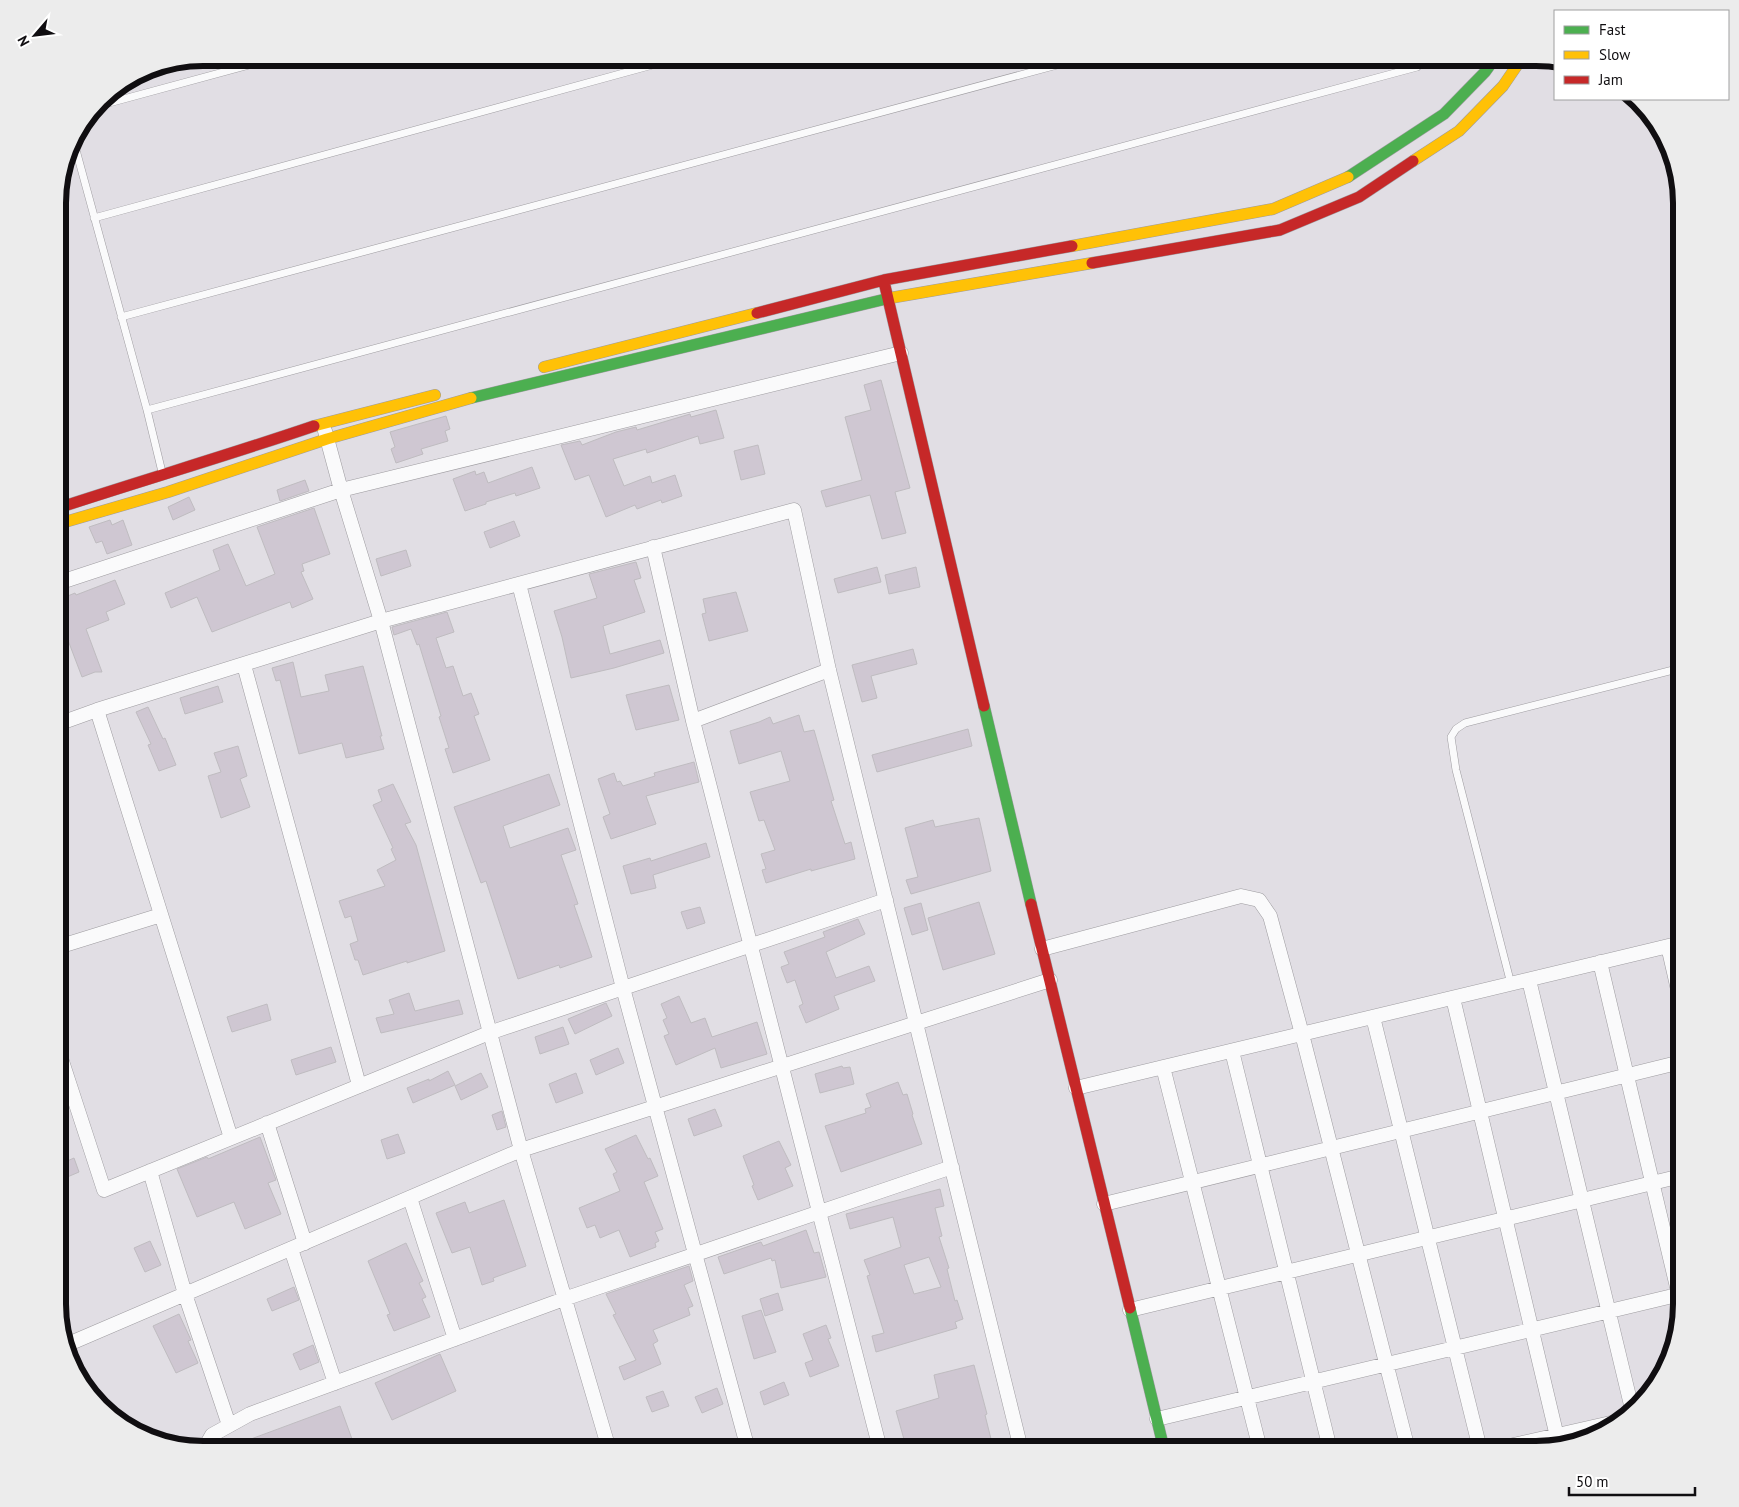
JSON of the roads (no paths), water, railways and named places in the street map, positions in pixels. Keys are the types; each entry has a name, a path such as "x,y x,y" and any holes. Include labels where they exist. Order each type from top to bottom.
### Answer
{"street":[{"path":"530,370 884,280 1273,209 1348,177 1444,114 1489,66"},
{"path":"67,521 168,492 327,439 514,387 888,298 1280,230 1359,197 1459,131 1503,86 1517,66"},
{"path":"884,280 1042,949 1162,1441"},
{"path":"67,580 341,490 901,353"},
{"path":"67,505 322,424 445,392"},
{"path":"322,424 381,621 521,1150 606,1441"},
{"path":"67,721 381,621 794,510 829,670 1019,1441"},
{"path":"653,547 693,721 878,1441"},
{"path":"519,584 623,988 746,1441"},
{"path":"244,665 359,1085"},
{"path":"693,721 829,670"},
{"path":"97,710 231,1138"},
{"path":"1042,949 1241,896 1259,900 1270,916 1302,1034 1406,1441"},
{"path":"67,1077 104,1190 489,1033 886,900"},
{"path":"67,944 161,915"},
{"path":"1076,1088 1673,945"},
{"path":"1600,962 1673,1264"},
{"path":"72,1342 521,1150 1050,980"},
{"path":"1528,980 1630,1402"},
{"path":"1452,998 1558,1439"},
{"path":"1373,1017 1478,1441"},
{"path":"1232,1051 1328,1441"},
{"path":"1104,1204 1673,1064"},
{"path":"1163,1067 1258,1441"},
{"path":"267,1123 305,1243"},
{"path":"209,1441 212,1435 250,1414 564,1299 952,1167"},
{"path":"150,1171 185,1294 229,1425"},
{"path":"1130,1310 1673,1178"},
{"path":"410,1198 455,1339"},
{"path":"291,1249 335,1383"},
{"path":"1157,1420 1609,1311 1673,1299"}],"lane":[{"path":"121,317 1052,66"},
{"path":"146,410 1417,66"},
{"path":"111,103 242,67"},
{"path":"94,218 646,67"},
{"path":"77,152 168,492"},
{"path":"1511,984 1456,770 1451,736 1456,729 1465,723 1673,670"}]}
